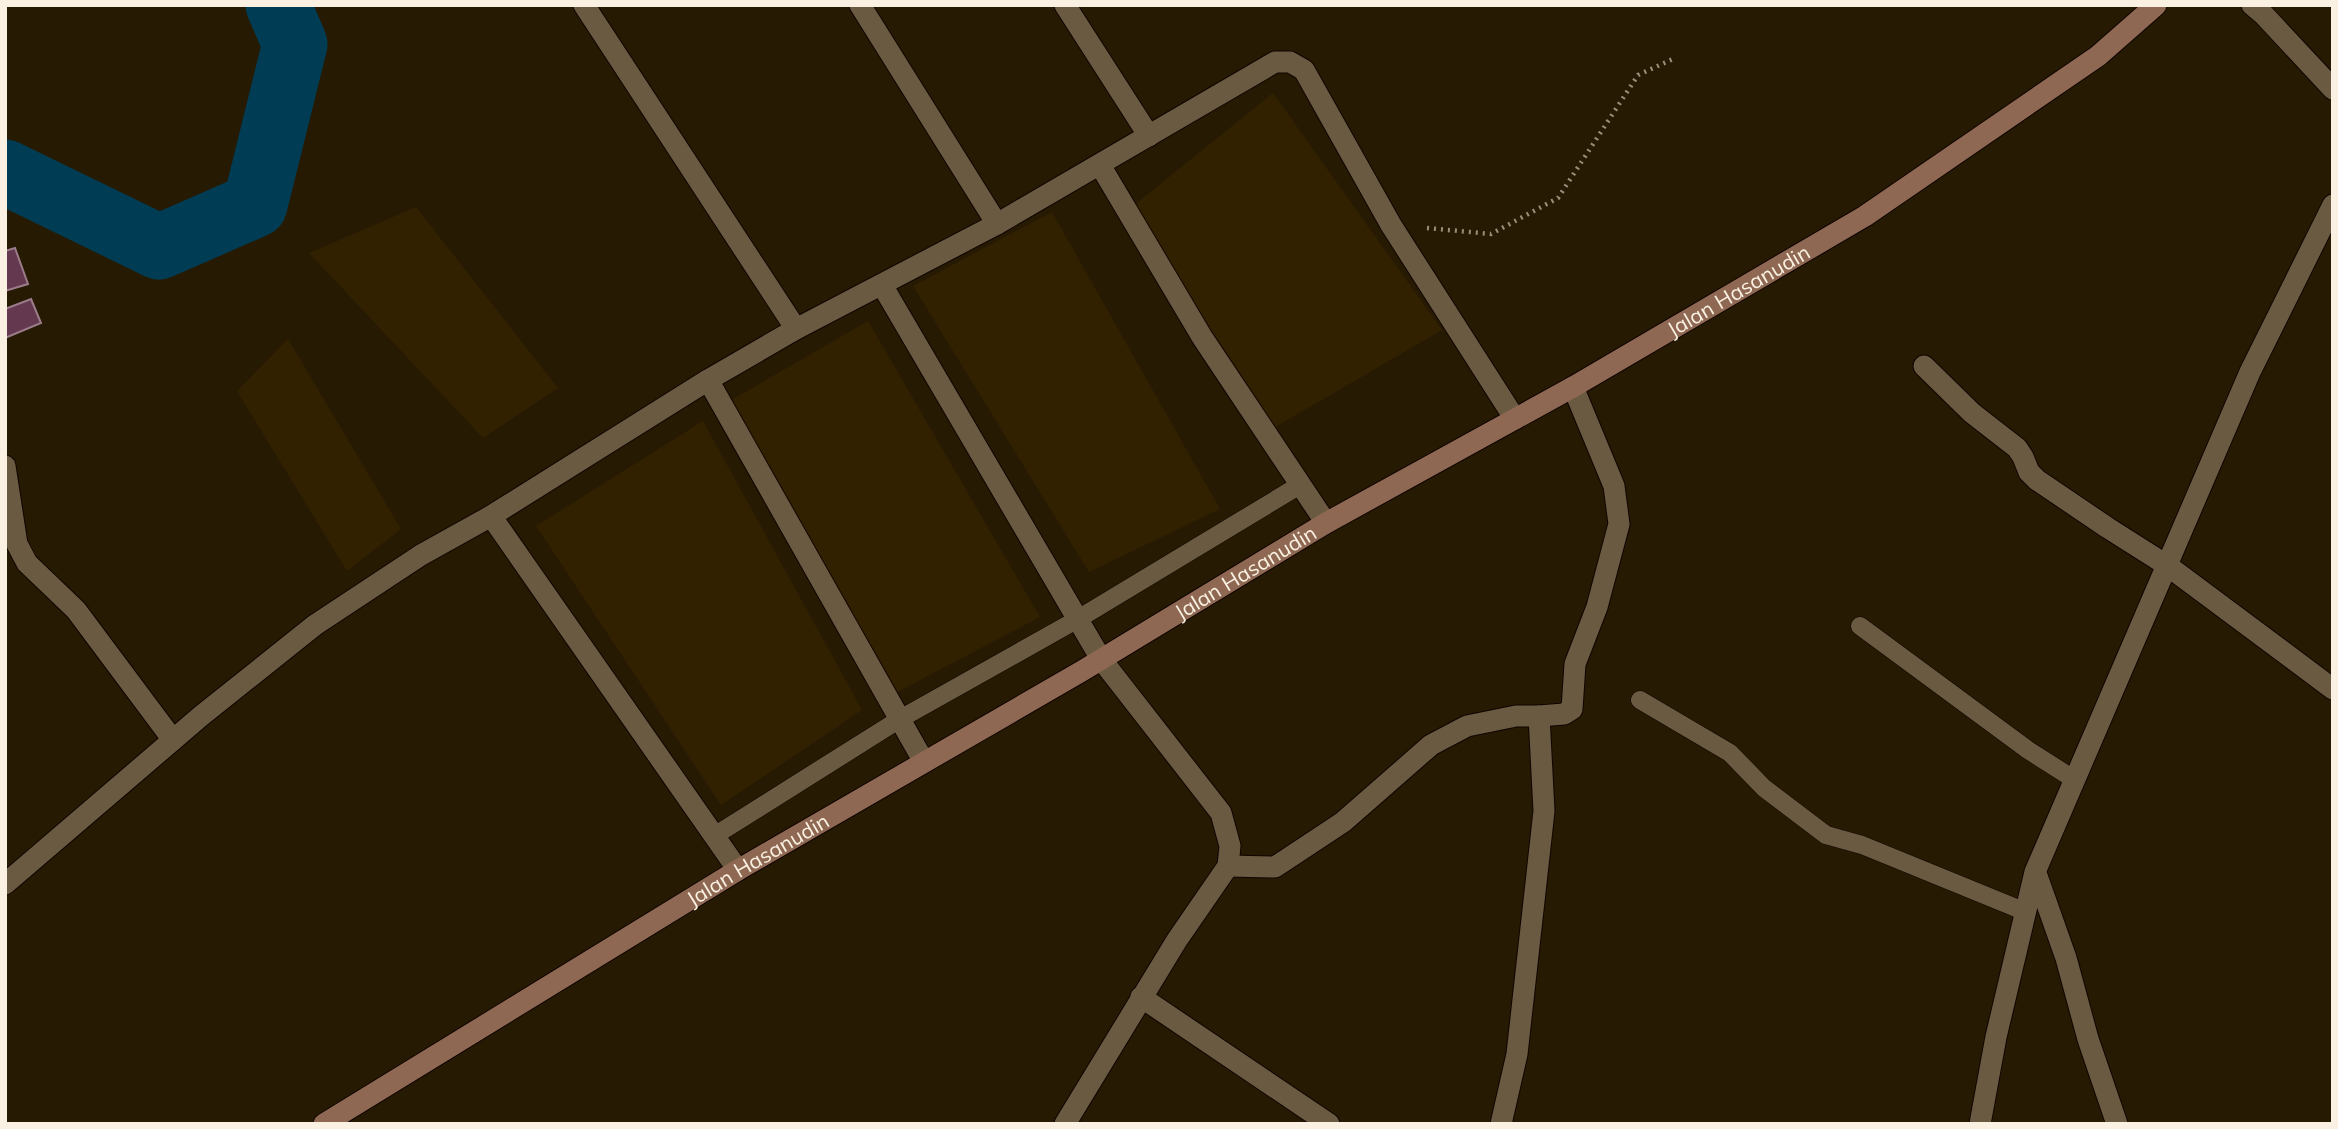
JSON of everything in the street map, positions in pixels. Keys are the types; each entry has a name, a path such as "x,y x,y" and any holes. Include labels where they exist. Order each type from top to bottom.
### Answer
{"main road":[{"name":"Jalan Hasanudin","path":"324,1124 738,870 1101,659 1326,523 1573,387 1865,216 2098,56 2156,5"}],"street":[{"path":"584,5 796,329"},
{"path":"860,5 997,224"},
{"path":"1065,5 1149,136"},
{"path":"2252,5 2333,89"},
{"path":"5,884 173,740 315,625 421,555 491,516 708,380 796,329 997,224 1275,62 1290,62 1304,70 1391,225 1515,419"},
{"path":"1100,165 1202,337 1326,523"},
{"path":"1980,1124 1996,1037 2035,872 2250,372 2333,205"},
{"path":"882,285 1101,659 1222,813 1230,846 1228,866 1177,940 1065,1124"},
{"path":"1924,366 1972,413 2017,449 2029,472 2037,480 2168,566 2333,689"},
{"path":"708,380 924,762"},
{"path":"1228,866 1275,867 1343,822 1431,745 1467,726 1516,716 1564,714 1572,709 1575,664 1597,607 1619,524 1614,486 1573,387"},
{"path":"5,466 17,544 27,563 76,610 173,740"},
{"path":"491,516 738,870"},
{"path":"1501,1124 1517,1054 1544,811 1538,716"},
{"path":"2035,872 2066,958 2088,1039 2117,1124"},
{"path":"1142,998 1329,1124"}],"lane":[{"path":"714,836 900,719 1078,619 1300,485"},
{"path":"1860,626 2028,750 2075,780"},
{"path":"1640,700 1730,753 1764,788 1826,835 1862,845 2026,912"}],"path":[{"path":"1391,225 1492,234 1558,198 1638,75 1673,59"}],"shaded area":[{"path":"1273,93 1442,330 1272,429 1132,207"},
{"path":"416,207 558,388 483,438 309,253"},
{"path":"1052,212 1220,509 1089,572 913,286"},
{"path":"868,321 1040,617 890,696 721,406"},
{"path":"288,339 401,529 347,571 237,391"},
{"path":"703,421 862,710 721,805 536,526"}],"building":[{"path":"15,248 28,284 5,291 5,251"},
{"path":"31,299 41,323 5,338 5,309"}],"waterway":[{"path":"5,172 159,247 255,205 295,44 278,5"}]}
